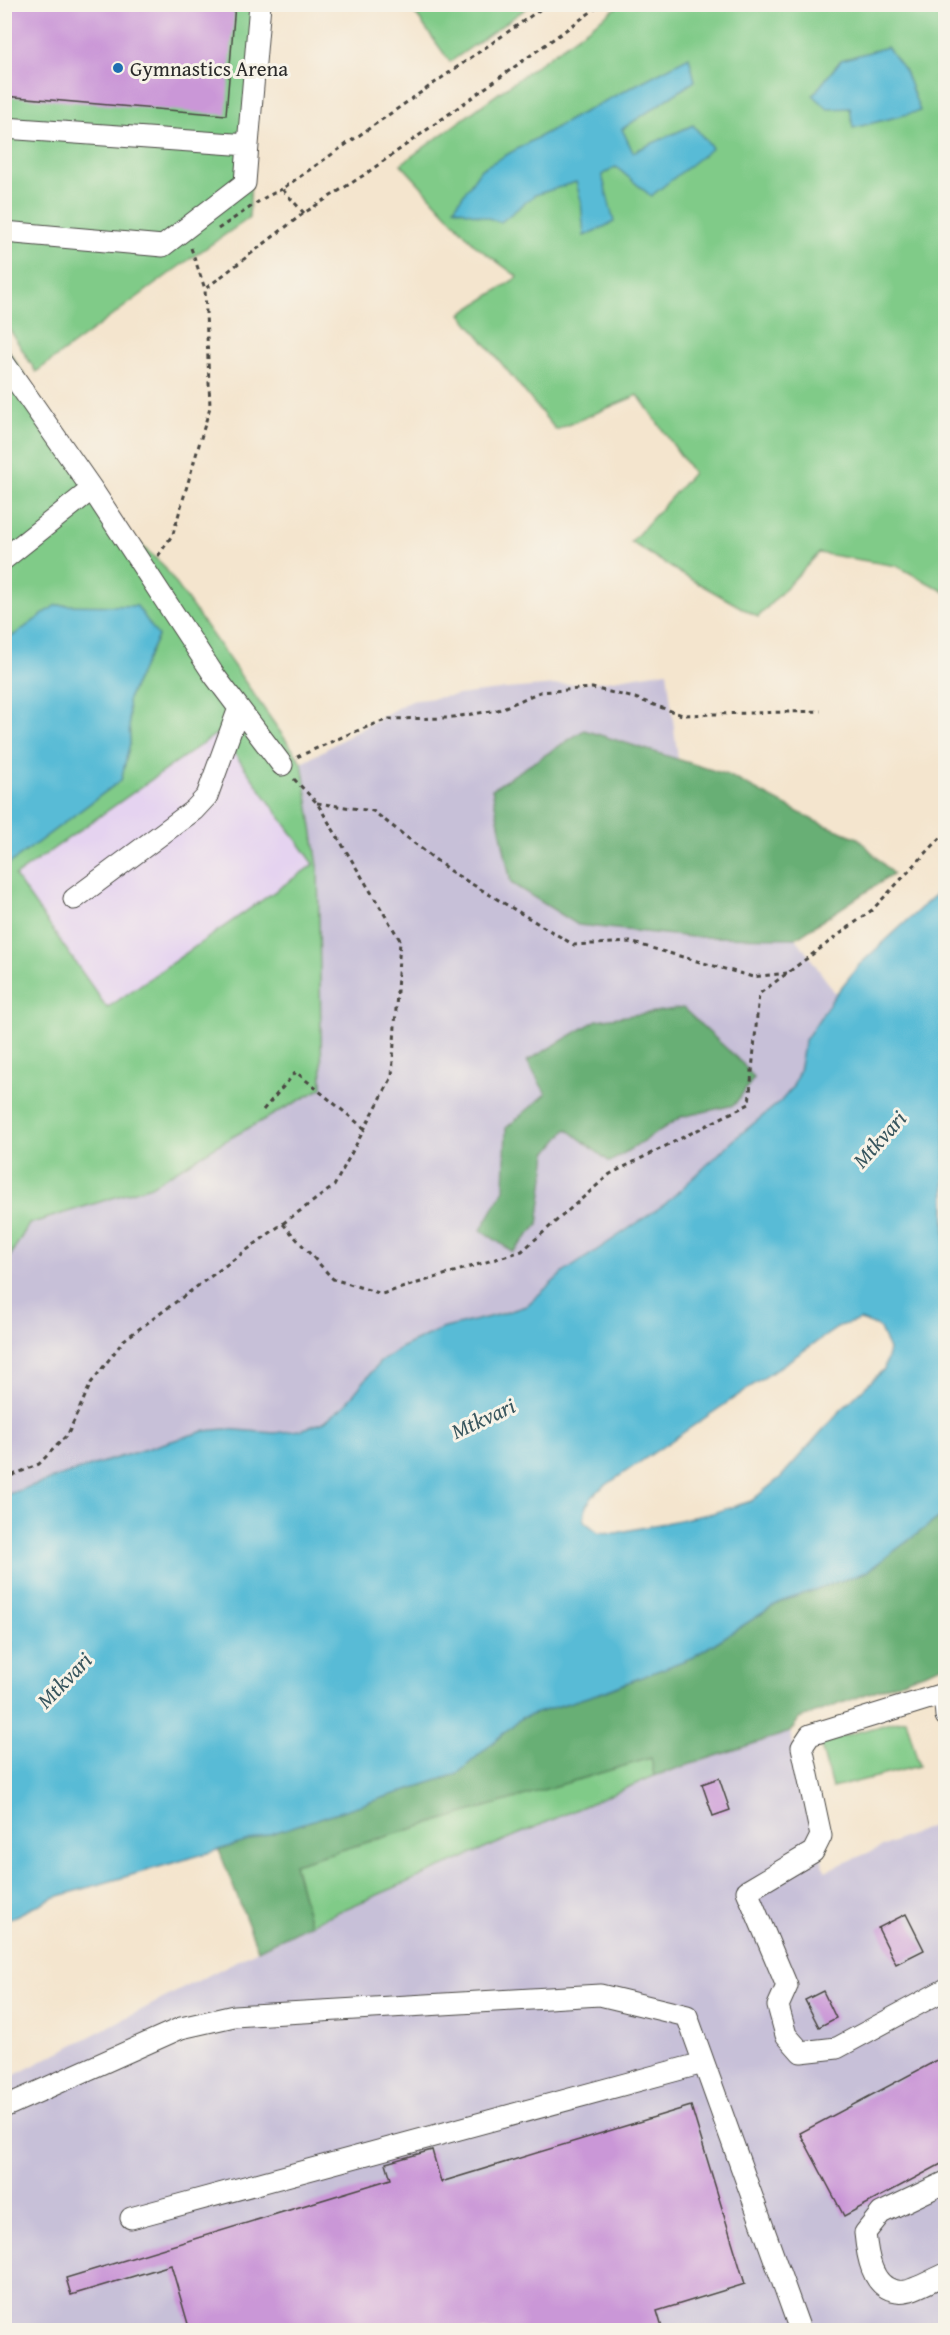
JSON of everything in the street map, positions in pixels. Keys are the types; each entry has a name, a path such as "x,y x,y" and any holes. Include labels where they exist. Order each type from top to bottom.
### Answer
{"street":[{"path":"4,232 163,246 245,183 260,4"},
{"path":"4,128 248,145"},
{"path":"4,363 14,393 92,489 238,708 282,765"},
{"path":"4,560 92,489"},
{"path":"74,899 194,810 207,796 238,708"},
{"path":"945,1716 945,1693 810,1735 802,1746 821,1836 813,1852 747,1892 787,1986 778,2006 786,2036 801,2052 837,2048 945,1989"},
{"path":"4,2107 181,2028 234,2016 600,1995 687,2016 800,2331"},
{"path":"130,2218 703,2062"},
{"path":"945,2182 881,2213 866,2234 867,2259 883,2286 898,2292 945,2274"}],"path":[{"path":"209,236 264,198 282,189 548,4"},
{"path":"205,289 304,213 364,176 602,4"},
{"path":"282,189 304,213"},
{"path":"146,573 173,534 210,407 205,289 190,249 200,242"},
{"path":"4,1479 39,1464 68,1434 91,1383 124,1340 334,1186 392,1077 400,940 317,803 282,765 309,751 388,720 447,718 498,710 540,692 592,688 635,698 682,715 821,711"},
{"path":"317,803 373,810 450,871 574,945 630,942 753,977 788,972"},
{"path":"283,1224 333,1279 382,1294 522,1251 610,1174 749,1104 759,994 872,910 945,832"},
{"path":"263,1110 296,1072 365,1129"}],"shaded area":[{"path":"667,671 678,760 584,730 578,925 692,937 796,938 836,994 805,1040 799,1071 792,1088 781,1101 737,1137 665,1204 563,1273 526,1306 441,1329 379,1363 344,1406 322,1423 300,1430 274,1433 225,1429 137,1451 5,1495 4,1336 12,1328 5,1316 4,1265 29,1224 151,1186 223,1142 318,866 302,763 409,701 507,689 607,681"},
{"path":"219,731 314,864 107,1008 15,876"},
{"path":"790,1732 825,1871 934,1825 946,1849 945,2330 5,2330 5,2080 326,1915 654,1776"}],"green space":[{"path":"4,5 260,5 249,218 36,372 5,322"},
{"path":"409,5 531,5 450,62"},
{"path":"620,5 945,5 945,592 897,566 819,553 758,617 680,573 631,542 693,473 638,395 556,430 461,314 518,277 476,246 401,164"},
{"path":"4,343 46,410 94,502 163,565 302,763 318,866 322,1088 223,1142 151,1186 29,1224 5,1265 5,867 121,780 130,743 128,699 158,636 14,635 5,638","holes":["219,732 314,864 107,1008 15,876"]},
{"path":"584,730 728,775 815,821 858,838 893,874 796,938 692,937 578,925 511,883 492,789"},
{"path":"683,1008 742,1063 754,1078 734,1105 681,1117 610,1162 567,1129 547,1153 538,1225 513,1252 481,1230 504,1190 506,1128 546,1094 527,1061 597,1020"},
{"path":"945,1513 945,1665 799,1719 790,1732 654,1776 651,1758 294,1864 310,1924 258,1950 219,1850 457,1774 521,1718 603,1692 693,1657 780,1602 866,1572"},
{"path":"906,1719 919,1766 832,1788 820,1742"},
{"path":"652,1757 654,1776 310,1924 294,1864"}],"water":[{"path":"887,47 905,71 920,111 853,128 850,108 828,109 813,95 841,60"},
{"path":"689,57 695,81 622,129 633,152 693,125 712,148 651,196 616,167 602,175 614,222 584,236 581,201 576,182 535,195 501,222 454,208 481,169"},
{"path":"56,605 137,606 158,636 128,699 130,743 121,780 5,867 5,638 14,635"},
{"name":"Mtkvari","path":"945,886 945,1513 866,1572 780,1602 693,1657 603,1692 521,1718 457,1774 242,1843 52,1898 5,1921 4,1660 11,1645 8,1636 4,1634 5,1495 204,1431 225,1429 274,1433 300,1430 322,1423 344,1406 379,1363 400,1348 441,1329 526,1306 563,1273 665,1204 737,1137 781,1101 792,1088 799,1071 805,1040 859,965","holes":["860,1320 879,1327 889,1350 884,1369 837,1414 781,1477 751,1501 713,1513 616,1533 598,1532 584,1521 586,1506 596,1492 840,1326"]}],"building":[{"name":"Gymnastics Arena","path":"4,4 235,4 226,115 4,96 8,44 4,44"},
{"path":"719,1778 730,1810 713,1816 702,1784"},
{"path":"906,1914 924,1950 896,1964 878,1928"},
{"path":"823,1991 836,2018 819,2027 805,2000"},
{"path":"945,2056 945,2162 844,2216 800,2133"},
{"path":"691,2106 745,2284 657,2311 663,2331 190,2331 171,2265 71,2295 66,2278 391,2179 386,2163 432,2150 441,2182"}],"place":[{"name":"Gymnastics Arena","path":"118,68"}]}
